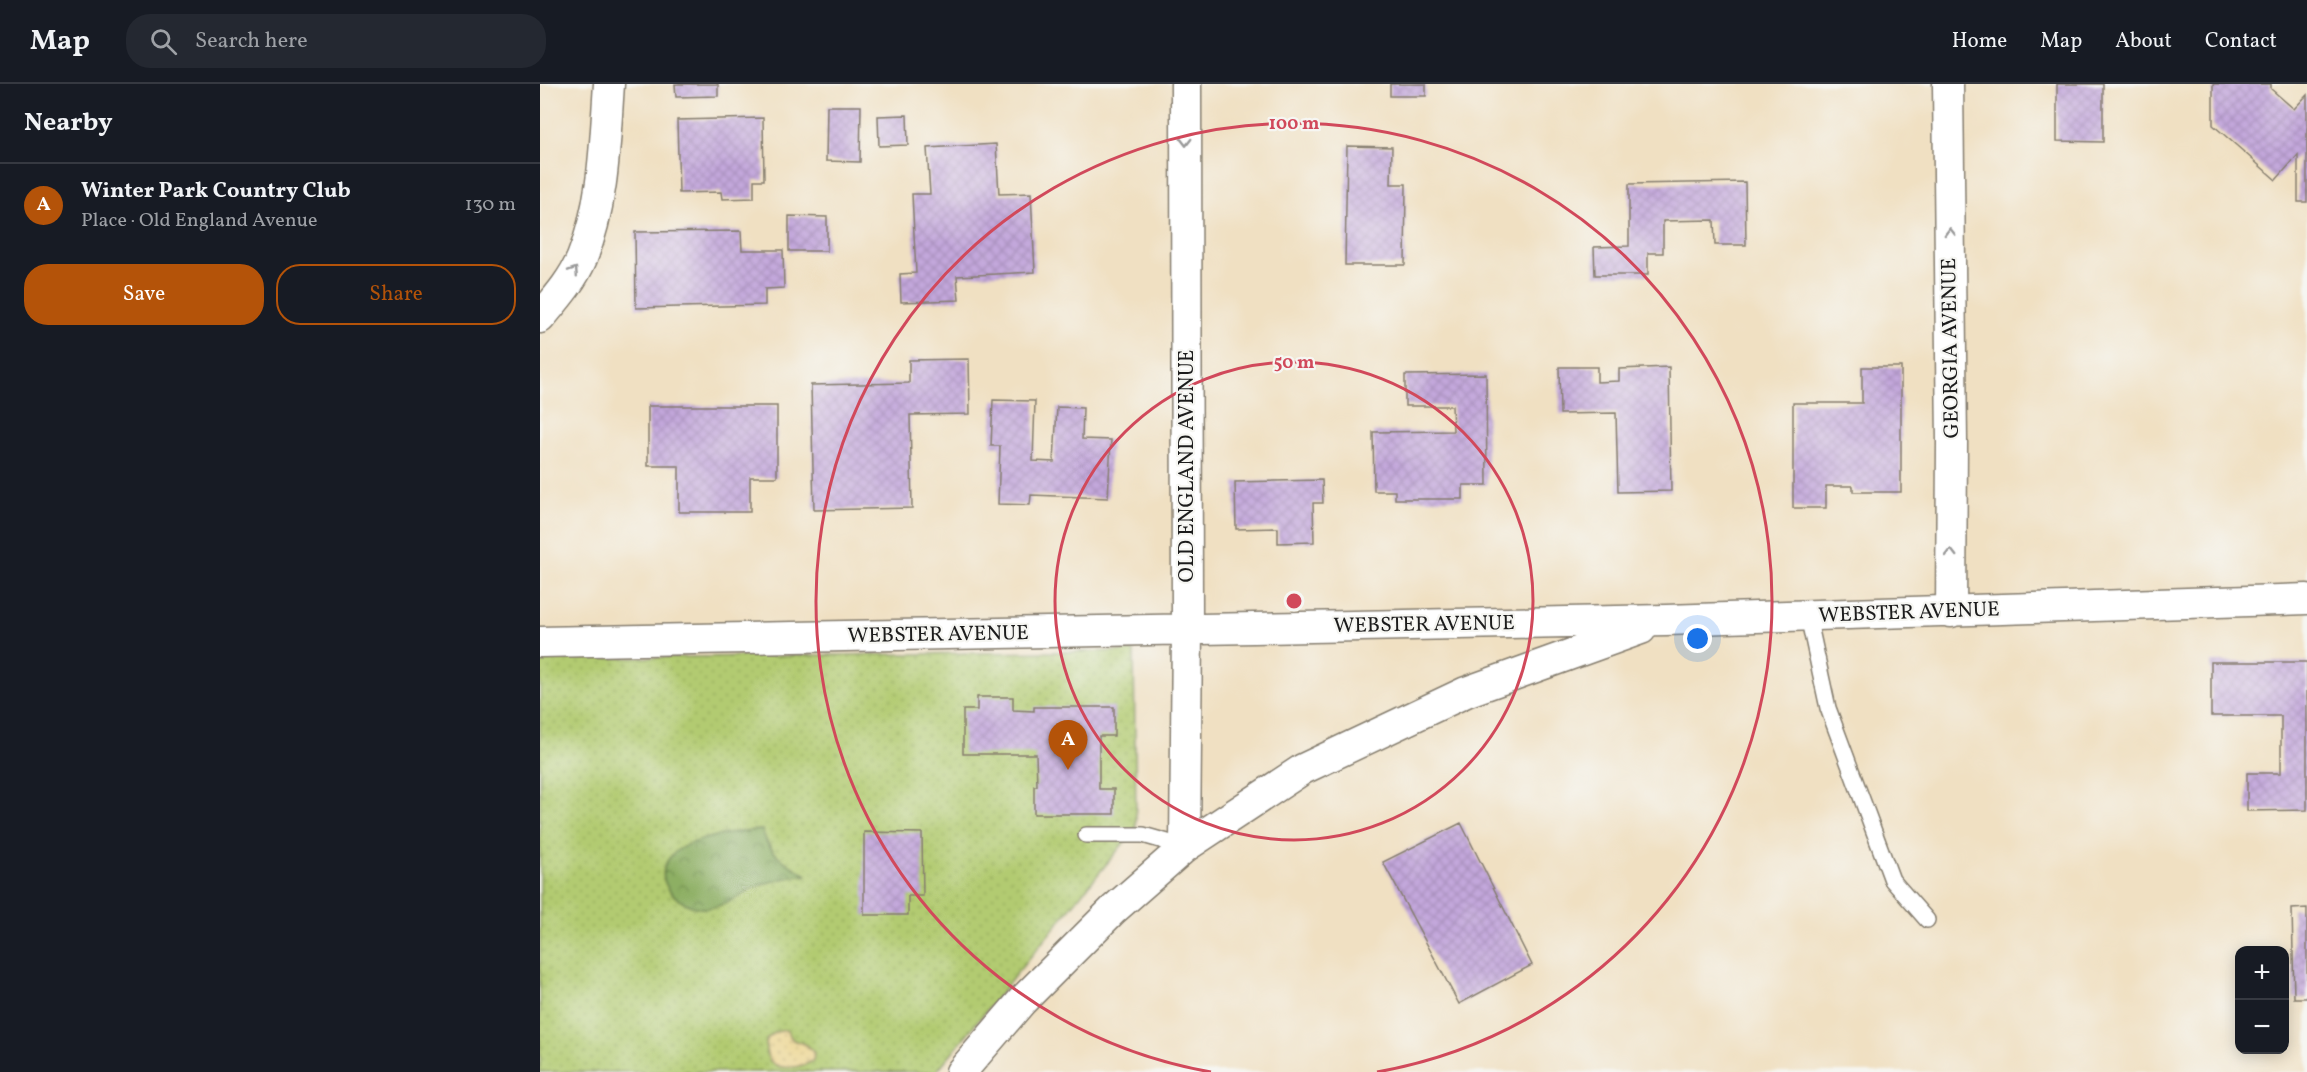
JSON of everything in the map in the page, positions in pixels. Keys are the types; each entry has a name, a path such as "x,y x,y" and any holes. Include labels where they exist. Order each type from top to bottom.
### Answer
{"street":[{"path":"540,318 582,259 594,219 601,178 609,84"},
{"name":"OLD ENGLAND AVENUE","path":"1185,847 1186,84"},
{"name":"GEORGIA AVENUE","path":"1948,84 1952,443 1951,612"},
{"name":"WEBSTER AVENUE","path":"540,642 1666,620 2307,599"},
{"path":"961,1072 1022,1001 1113,910 1185,847 1303,769 1466,692 1666,620"}],"lane":[{"path":"1808,616 1828,708 1892,880 1927,920"},
{"path":"1086,835 1143,835 1185,847"}],"green space":[{"path":"1134,651 1136,828 936,1072 540,1072 540,659"},
{"path":"762,830 773,851 807,875 767,883 724,904 704,908 695,907 677,898 665,883 663,874 665,865 671,856 688,844 740,832"}],"sand":[{"path":"786,1030 793,1040 807,1045 814,1053 813,1061 787,1068 780,1067 768,1058 767,1039 776,1032"}],"building":[{"path":"675,84 718,84 718,96 676,97"},
{"path":"1390,84 1426,84 1426,96 1390,96"},
{"path":"2057,84 2103,84 2103,142 2057,141"},
{"path":"2213,84 2271,84 2271,89 2294,109 2307,95 2307,202 2298,202 2298,155 2276,180 2213,125"},
{"path":"827,106 861,106 860,162 826,161"},
{"path":"907,115 908,145 879,146 878,116"},
{"path":"763,118 764,180 754,180 754,198 722,199 721,192 679,193 677,120"},
{"path":"996,144 999,194 1031,193 1035,272 957,276 959,300 901,302 900,274 916,273 912,194 930,194 927,148"},
{"path":"1347,146 1392,147 1391,184 1406,184 1405,265 1345,265"},
{"path":"1745,182 1746,245 1715,245 1714,220 1663,221 1663,253 1648,253 1648,275 1595,275 1594,247 1629,246 1629,184"},
{"path":"789,216 827,217 827,251 789,251"},
{"path":"741,231 742,250 783,250 784,288 765,289 765,305 636,308 635,232"},
{"path":"969,359 970,414 910,415 912,508 814,510 811,385 909,383 909,360"},
{"path":"1559,367 1597,367 1597,382 1619,381 1619,369 1669,367 1671,491 1618,492 1616,413 1560,414"},
{"path":"1862,367 1901,367 1901,492 1853,492 1853,486 1826,486 1826,508 1793,508 1793,403 1862,403"},
{"path":"1486,374 1487,485 1463,485 1463,499 1395,499 1395,491 1374,491 1373,432 1453,431 1452,406 1405,406 1405,375"},
{"path":"993,400 1035,401 1033,461 1054,462 1057,407 1083,408 1082,439 1111,440 1108,498 1031,495 1030,505 998,504 1000,446 991,446"},
{"path":"648,406 777,406 777,477 750,477 750,512 679,512 679,466 648,466"},
{"path":"1322,480 1323,503 1313,503 1314,542 1278,543 1278,528 1236,529 1235,482"},
{"path":"2211,662 2307,662 2307,810 2247,811 2247,773 2281,773 2281,716 2211,716"},
{"path":"977,697 1013,697 1013,710 1034,711 1034,707 1114,707 1114,736 1099,736 1099,789 1114,789 1114,814 1034,814 1034,786 1037,786 1036,754 963,754 963,710 977,710"},
{"path":"1461,823 1532,965 1459,1004 1383,862"},
{"path":"864,832 922,833 923,896 908,896 908,915 864,915"},
{"path":"2307,908 2307,998 2294,998 2292,909"}],"place":[{"name":"Winter Park Country Club","path":"1068,770"}]}
